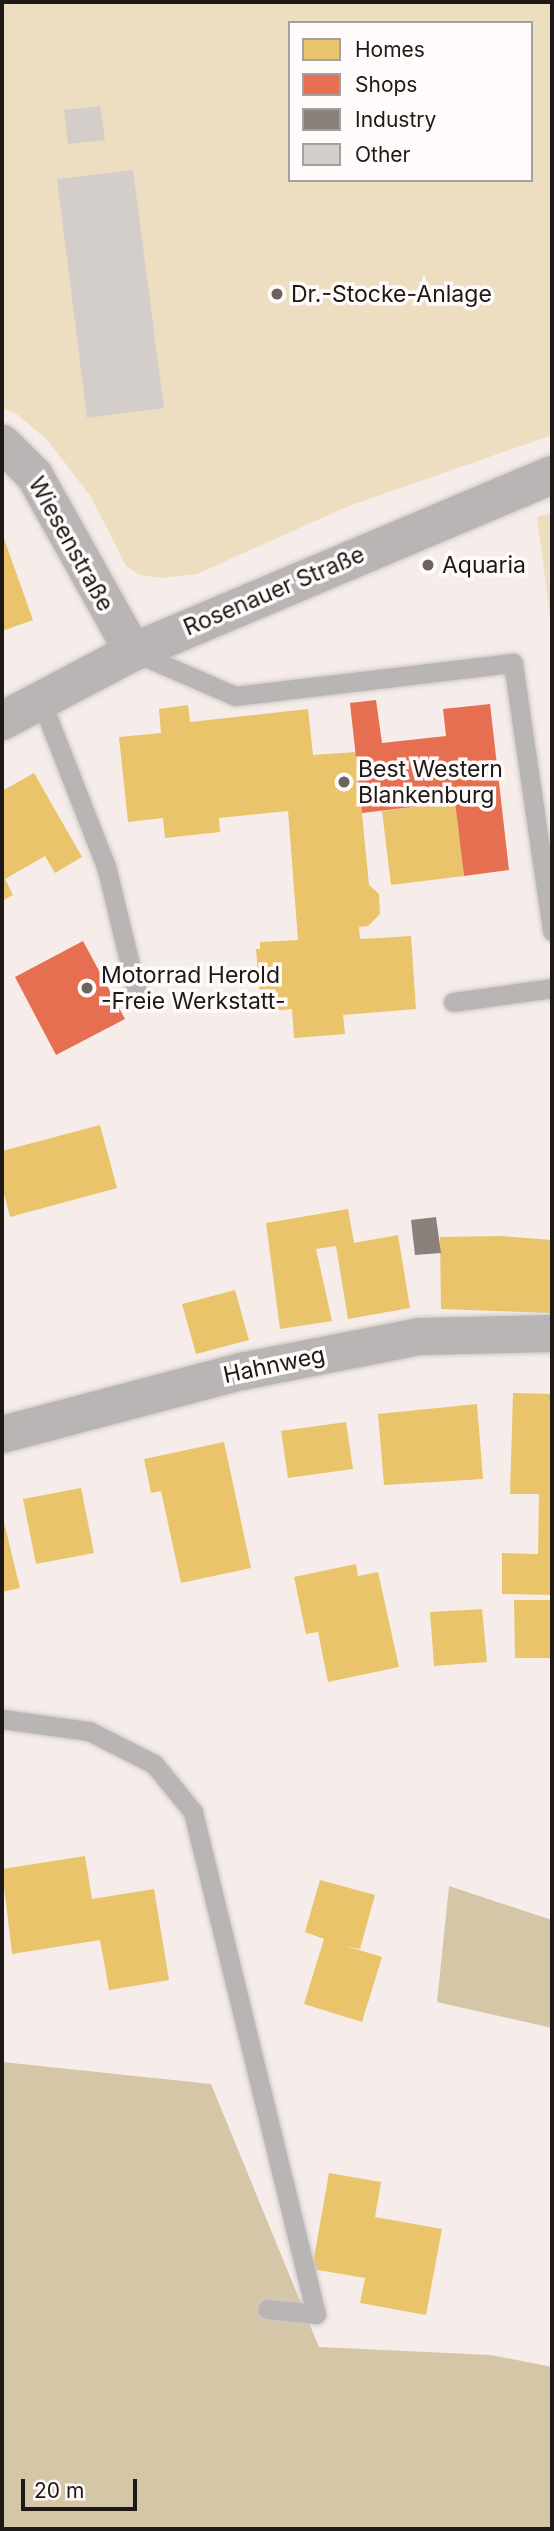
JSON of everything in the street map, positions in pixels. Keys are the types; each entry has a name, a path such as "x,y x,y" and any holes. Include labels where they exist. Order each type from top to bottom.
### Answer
{"street":[{"name":"Wiesenstraße","path":"2,443 34,475 133,652"},
{"name":"Rosenauer Straße","path":"2,721 40,698 133,652 552,475"},
{"name":"Hahnweg","path":"2,1434 242,1371 420,1336 552,1333"}],"lane":[{"path":"133,652 235,696 513,663 552,931"},
{"path":"40,698 106,866 137,993"},
{"path":"453,1002 552,988"},
{"path":"2,1719 89,1731 154,1764 193,1812 316,2314 267,2309"}],"shaded area":[{"name":"Dr.-Stocke-Anlage","path":"2,2 552,2 552,435 349,506 197,574 162,578 140,575 126,566 91,497 48,441 18,415 2,408"},
{"path":"552,513 552,631 537,517"},
{"path":"449,1886 552,1920 552,2028 437,2002"},
{"path":"2,2062 211,2084 319,2347 491,2355 552,2367 552,2529 2,2529"}],"building: Homes":[{"path":"2,533 33,620 2,631"},
{"path":"188,705 190,722 308,709 313,755 356,752 369,885 379,894 380,914 368,926 359,927 360,939 411,936 416,1009 343,1015 345,1034 294,1038 292,1009 261,1012 256,949 260,949 260,942 298,940 288,811 219,818 220,832 165,838 163,818 128,822 119,737 161,733 159,709"},
{"path":"34,773 82,857 55,873 45,856 5,879 13,895 2,901 2,791"},
{"path":"455,802 464,876 391,885 382,811"},
{"path":"100,1125 117,1188 10,1217 2,1186 2,1151"},
{"path":"348,1209 354,1243 398,1235 410,1308 348,1319 336,1246 316,1249 332,1321 280,1329 266,1223"},
{"path":"501,1236 552,1240 552,1313 441,1309 440,1237"},
{"path":"235,1290 249,1340 196,1354 182,1304"},
{"path":"513,1393 552,1394 552,1595 502,1594 502,1553 538,1554 539,1494 510,1494"},
{"path":"477,1404 483,1479 384,1485 378,1414"},
{"path":"346,1422 353,1469 288,1478 281,1431"},
{"path":"224,1442 251,1568 181,1583 161,1491 151,1493 144,1459"},
{"path":"81,1488 94,1553 36,1564 23,1499"},
{"path":"2,1514 20,1588 2,1592"},
{"path":"356,1564 358,1576 378,1572 399,1667 328,1682 318,1632 306,1634 294,1577"},
{"path":"514,1600 552,1600 552,1658 515,1658"},
{"path":"482,1609 487,1662 434,1666 430,1612"},
{"path":"85,1856 92,1899 154,1889 169,1980 109,1990 100,1940 12,1954 2,1869"},
{"path":"320,1880 375,1895 360,1949 346,1946 382,1957 362,2022 304,2004 324,1939 305,1932"},
{"path":"329,2173 381,2182 375,2217 442,2229 426,2315 360,2303 365,2278 312,2269"}],"building: Shops":[{"path":"376,700 382,743 446,736 443,709 490,704 509,870 464,876 455,802 362,813 350,703"},
{"path":"83,941 125,1019 56,1055 15,977"}],"building: Industry":[{"path":"436,1217 441,1253 415,1255 411,1220"}],"building: Other":[{"path":"100,106 105,140 68,144 64,110"},
{"path":"133,170 164,408 87,418 57,179"}],"place":[{"name":"Dr.-Stocke-Anlage","path":"277,294"},
{"name":"Aquaria","path":"428,565"},
{"name":"Best Western Blankenburg","path":"344,782"},
{"name":"Motorrad Herold -Freie Werkstatt-","path":"87,988"}]}
